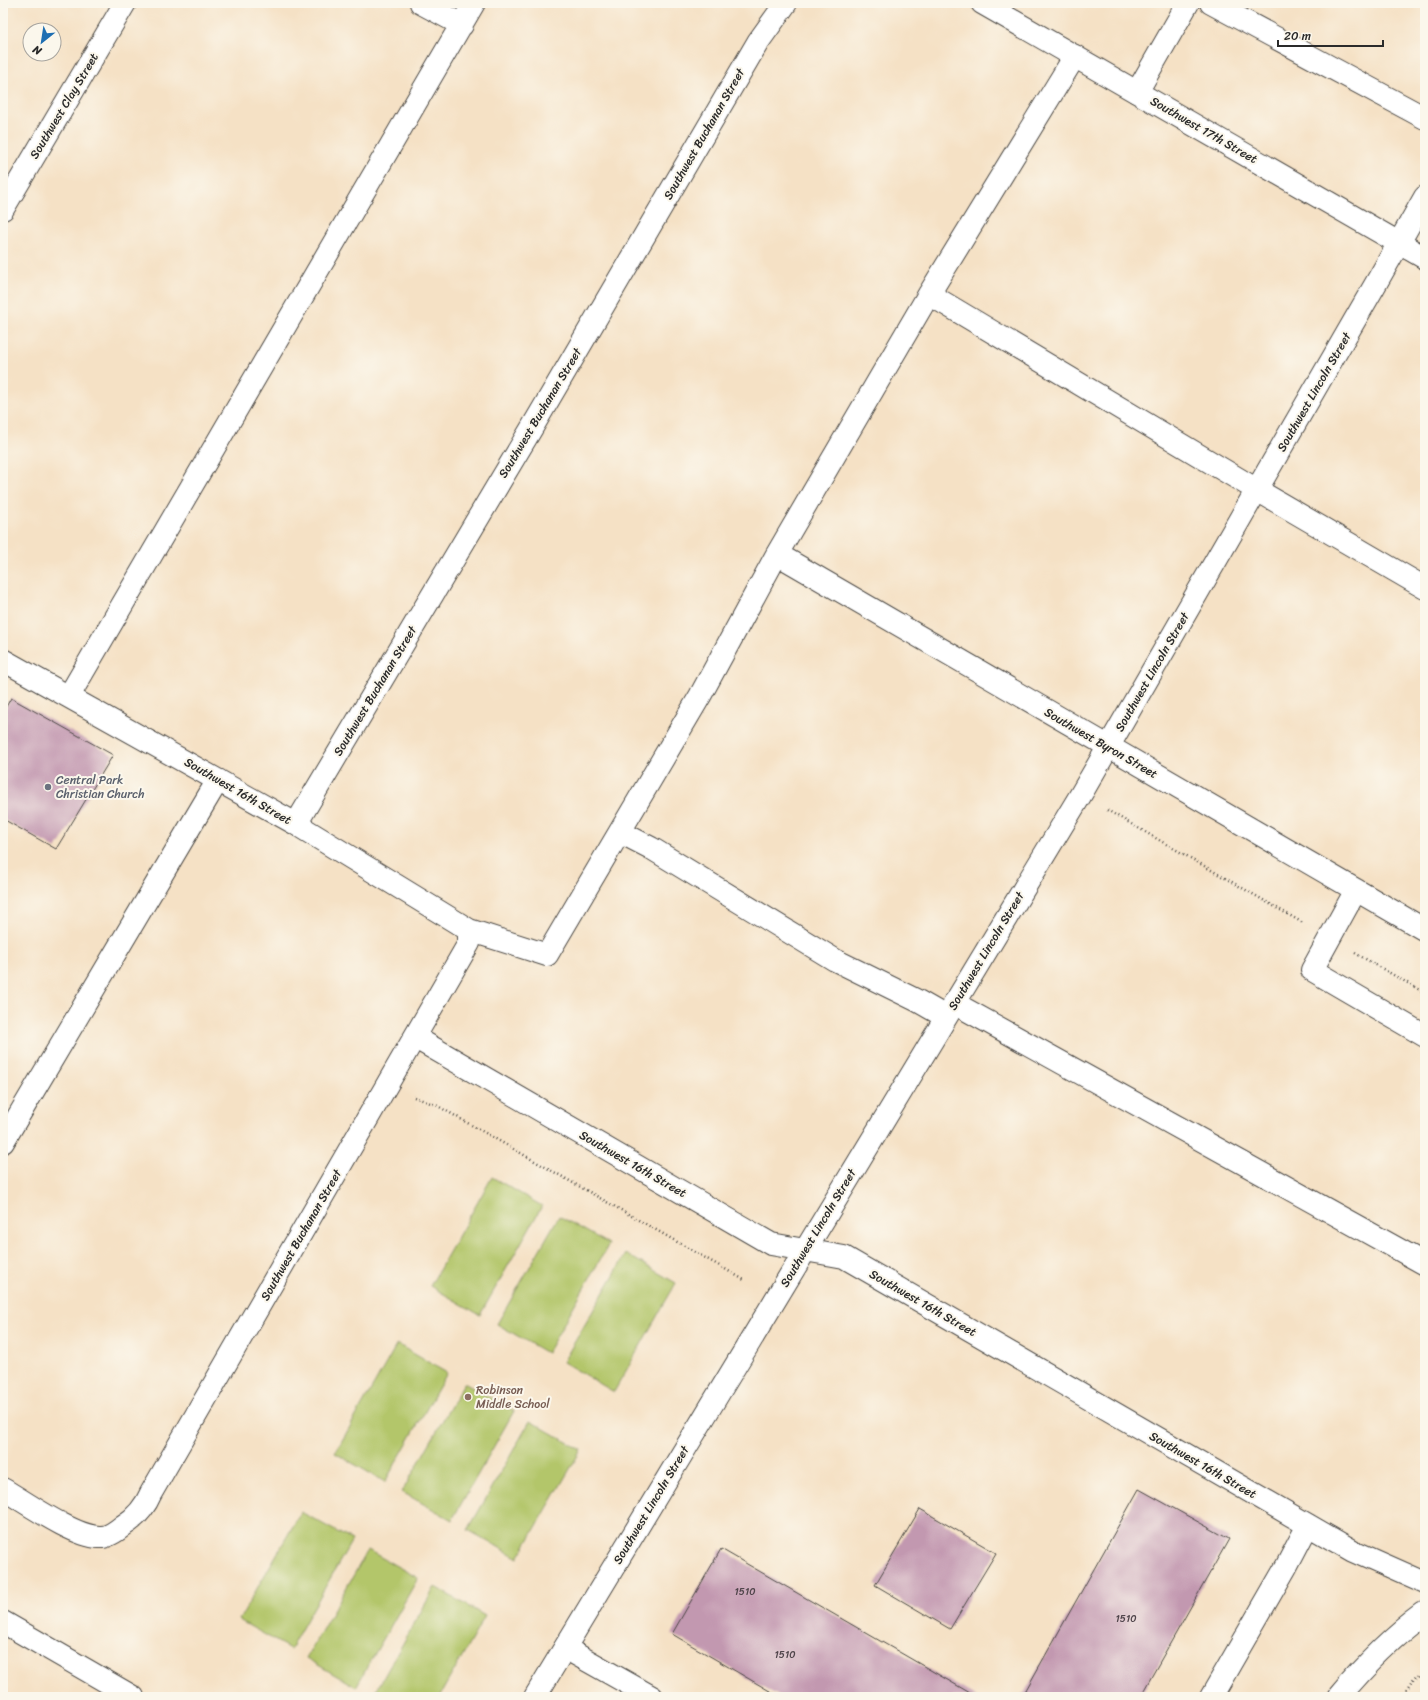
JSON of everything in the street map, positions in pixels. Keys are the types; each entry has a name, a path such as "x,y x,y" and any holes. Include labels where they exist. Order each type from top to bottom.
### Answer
{"street":[{"name":"Southwest Clay Street","path":"3,209 124,3"},
{"path":"421,3 462,25"},
{"path":"69,696 474,3"},
{"name":"Southwest Buchanan Street","path":"296,824 526,438 758,42 786,3"},
{"name":"Southwest 17th Street","path":"982,3 1425,258"},
{"path":"1137,92 1188,3"},
{"path":"1211,3 1425,118"},
{"path":"1075,56 929,294 777,554 700,696 620,832 650,848 835,960 918,1001 950,1010 1425,1264"},
{"name":"Southwest Lincoln Street","path":"535,1697 1080,796 1425,197"},
{"path":"929,294 1257,490 1425,588"},
{"name":"Southwest Byron Street","path":"777,554 1108,748 1425,930"},
{"name":"Southwest 16th Street","path":"3,660 296,824 469,930 547,955 620,832"},
{"path":"3,1142 218,780"},
{"path":"1356,890 1312,970 1425,1036"},
{"name":"Southwest Buchanan Street","path":"4,1492 78,1533 101,1538 118,1530 132,1520 145,1506 151,1493 416,1038 469,943 469,930"},
{"name":"Southwest 16th Street","path":"416,1038 771,1244 844,1257 1308,1526 1353,1551 1425,1583"},
{"path":"1211,1697 1308,1526"},
{"path":"1338,1697 1364,1667 1403,1630 1425,1613"},
{"path":"3,1622 133,1697"},
{"path":"565,1648 652,1697"}],"path":[{"path":"1080,796 1425,993"},
{"path":"390,1082 417,1098 436,1105 746,1281"},
{"path":"1401,1697 1411,1681 1425,1669"}],"green space":[{"path":"492,1177 542,1206 480,1315 430,1286"},
{"path":"559,1216 609,1244 547,1353 497,1324"},
{"path":"626,1254 676,1283 614,1392 563,1362"},
{"path":"397,1344 447,1373 385,1482 335,1453"},
{"path":"464,1383 514,1411 452,1520 402,1492"},
{"path":"530,1421 581,1450 518,1558 468,1530"},
{"path":"301,1512 352,1540 290,1649 239,1620"},
{"path":"368,1550 418,1578 356,1687 306,1658"},
{"path":"435,1587 485,1616 439,1697 373,1696"}],"building":[{"name":"Central Park Christian Church","path":"11,698 113,755 56,849 3,819 3,712"},
{"path":"1139,1489 1229,1539 1140,1697 1022,1697"},
{"path":"920,1509 996,1553 950,1629 875,1585"},
{"path":"721,1549 977,1697 780,1697 672,1634"}],"place":[{"name":"Central Park Christian Church","path":"48,787"},
{"name":"Robinson Middle School","path":"468,1397"}]}
